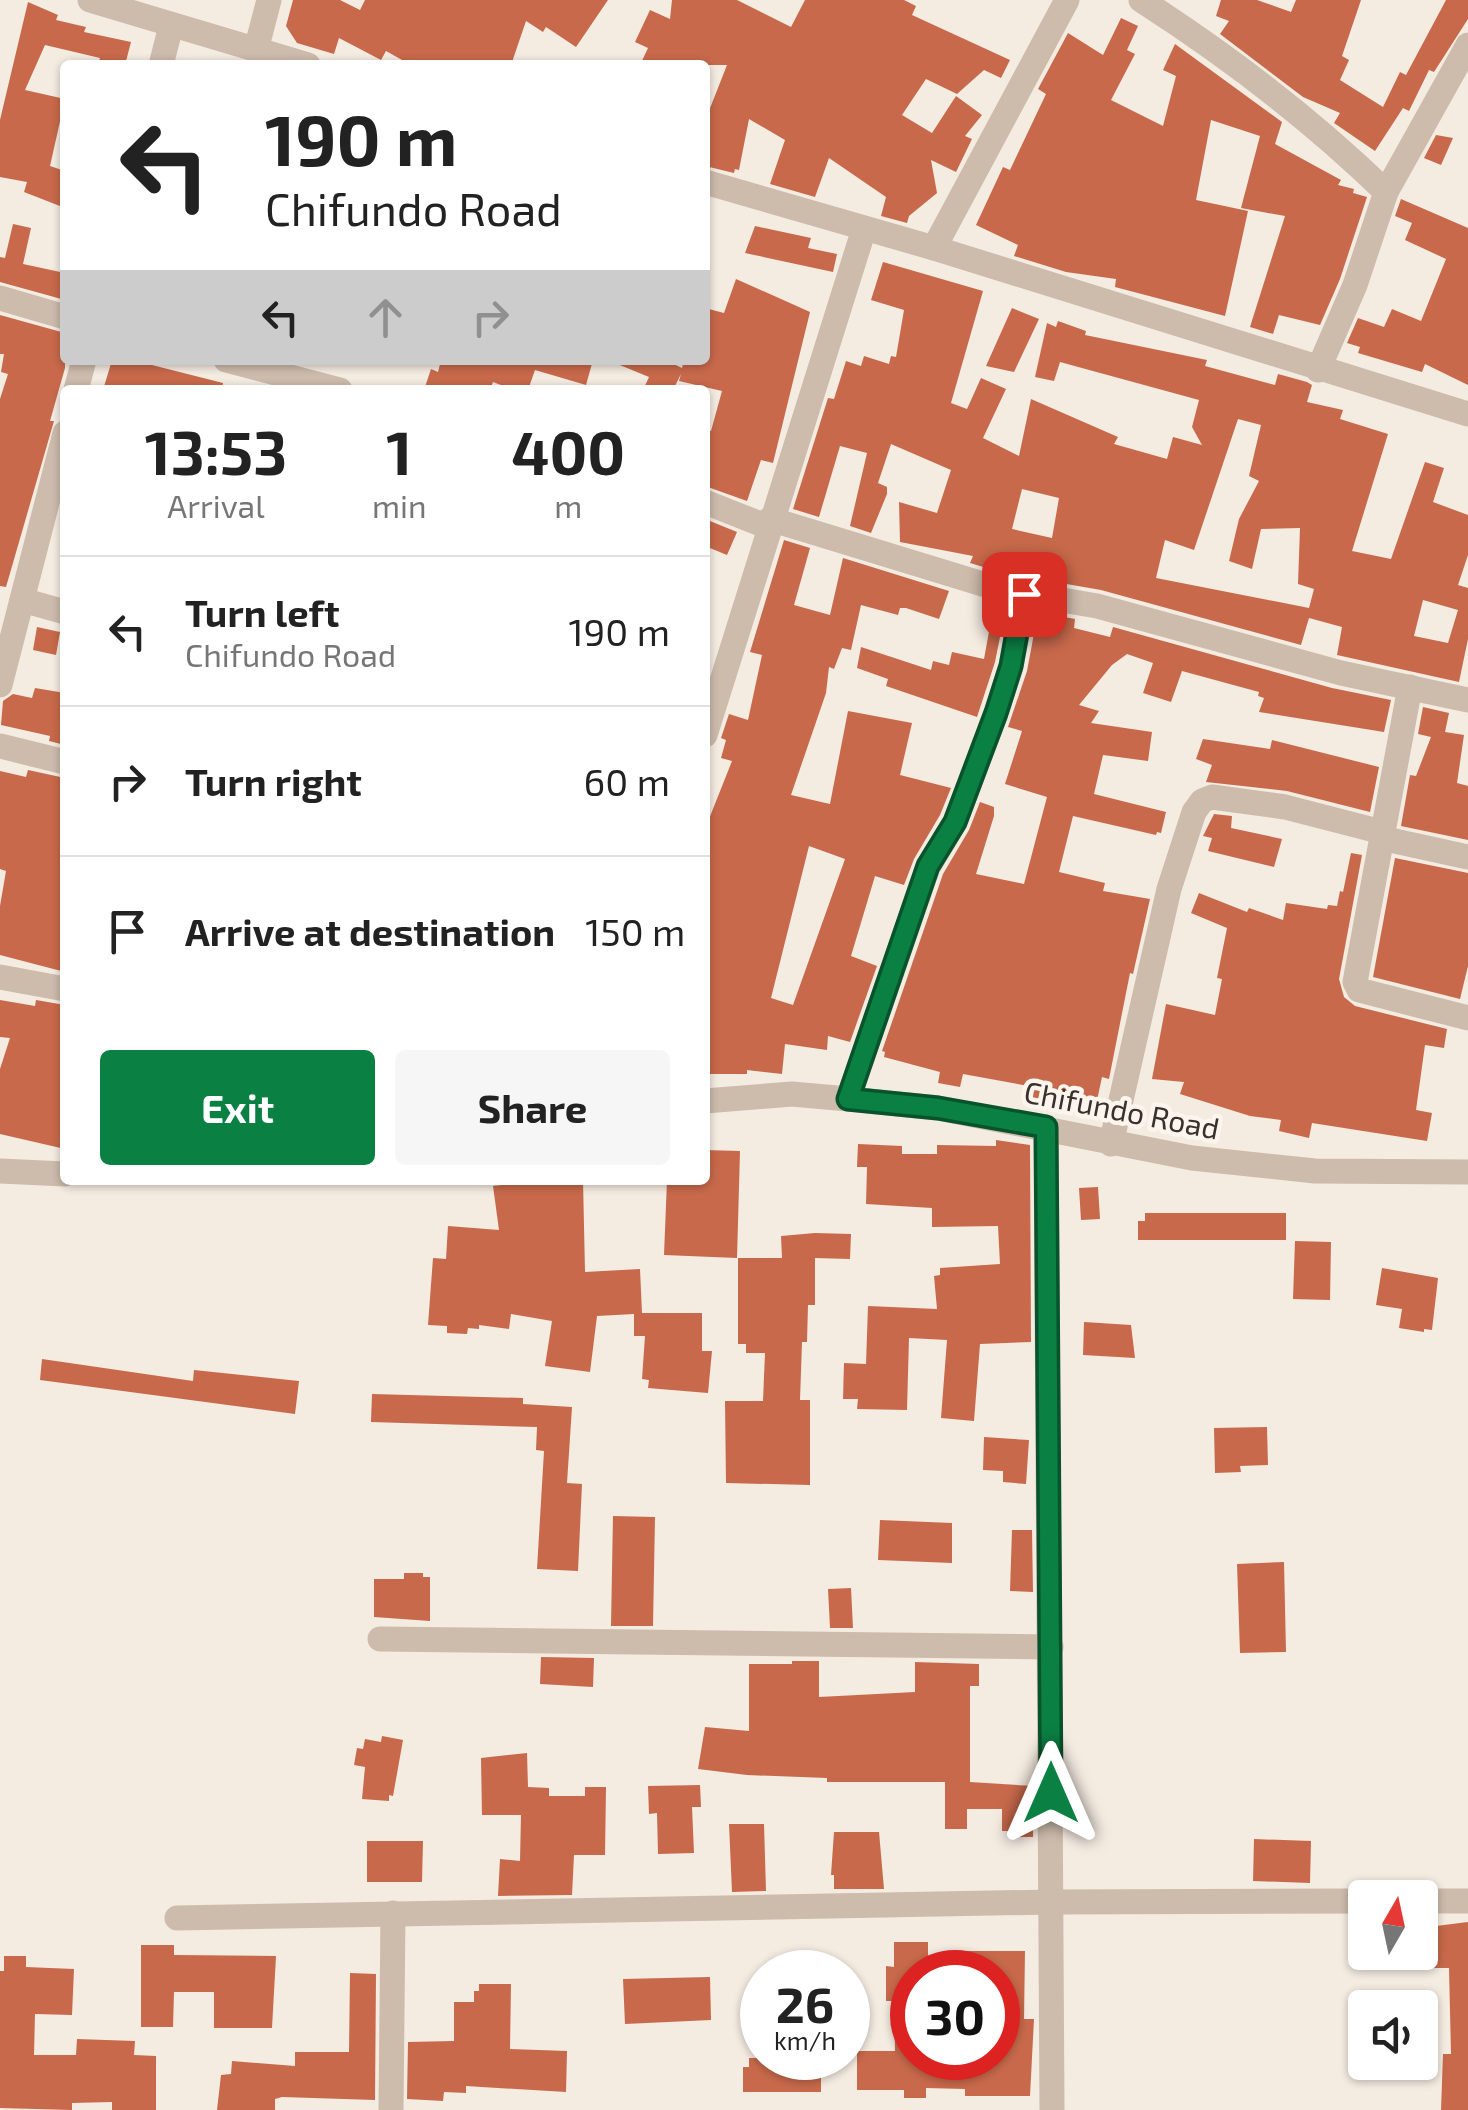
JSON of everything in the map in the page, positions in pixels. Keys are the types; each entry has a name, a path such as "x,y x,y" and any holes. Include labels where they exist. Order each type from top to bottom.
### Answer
{"street":[{"path":"90,0 291,60"},
{"path":"256,50 270,0"},
{"path":"934,248 1067,0"},
{"path":"1141,0 1297,113 1386,192"},
{"path":"161,60 171,26"},
{"path":"1318,370 1355,285 1386,192 1468,45"},
{"path":"710,183 934,248 1468,414"},
{"path":"710,718 864,229"},
{"path":"0,298 60,316"},
{"path":"245,365 321,385"},
{"path":"0,685 15,593 60,467"},
{"path":"710,504 999,589 1097,606 1340,673 1468,700"},
{"path":"15,593 60,610"},
{"path":"848,1099 928,866 955,822 996,713 1011,666 1024,594"},
{"path":"1410,688 1356,987 1468,1018"},
{"path":"0,746 60,761"},
{"path":"1111,1144 1168,889 1194,812 1202,800 1212,797 1286,807 1468,858"},
{"path":"0,977 60,989"},
{"name":"Chifundo Road","path":"710,1101 792,1094 848,1099 938,1108 1192,1158 1315,1171 1468,1172"},
{"path":"1046,1127 1052,2110"},
{"path":"0,1171 60,1174"},
{"path":"380,1639 1051,1647"},
{"path":"178,1918 1052,1902 1348,1901"},
{"path":"1438,1901 1468,1901"},
{"path":"392,2110 393,1913"}],"building":[{"path":"293,0 340,0 360,10 365,0 608,0 576,47 546,27 543,32 526,21 513,60 402,60 386,51 381,60 339,38 334,54 297,43 286,26"},
{"path":"672,0 737,0 791,27 805,0 904,0 916,6 912,15 1010,60 1001,78 984,70 957,94 926,79 902,115 932,133 956,96 982,115 965,136 972,139 956,172 931,160 937,193 909,216 907,223 881,216 886,197 829,158 815,197 770,184 785,140 749,119 739,170 734,173 710,167 710,108 727,65 710,65 710,60 642,60 648,48 635,42 650,10 670,19"},
{"path":"1221,0 1257,0 1291,12 1296,0 1361,0 1342,56 1349,60 1340,80 1383,107 1400,72 1406,75 1446,0 1468,0 1468,19 1434,72 1429,70 1409,111 1403,108 1375,151 1334,123 1340,113 1303,97 1220,34 1229,21 1216,16"},
{"path":"28,2 58,15 56,20 86,27 84,32 131,42 126,60 99,60 45,45 25,90 60,98 60,121 50,166 60,169 60,206 24,192 27,182 0,177 0,120"},
{"path":"1121,18 1138,26 1127,50 1135,54 1111,100 1163,126 1176,76 1163,70 1175,44 1282,122 1275,144 1341,180 1338,185 1367,197 1320,325 1279,315 1273,334 1250,327 1285,216 1241,208 1260,136 1211,120 1196,200 1248,211 1225,316 1115,287 1116,279 1066,272 1014,256 1018,245 976,225 1003,167 1010,170 1046,94 1038,89 1068,33 1103,55"},
{"path":"1436,135 1453,138 1441,165 1424,158"},
{"path":"1401,199 1468,228 1468,385 1425,364 1422,372 1358,353 1360,347 1347,343 1358,318 1384,327 1392,309 1421,321 1446,259 1405,240 1412,223 1395,216"},
{"path":"13,224 31,228 23,264 60,272 60,299 0,282 0,257 5,258"},
{"path":"755,226 811,238 808,248 837,254 833,272 745,253"},
{"path":"883,262 983,291 951,403 967,409 981,378 1006,389 983,438 1019,456 1031,399 1118,437 1114,444 1167,459 1173,437 1202,445 1192,427 1199,400 1060,362 1054,381 1035,377 1047,323 1056,327 1058,321 1086,331 1085,335 1207,360 1205,366 1275,385 1278,374 1307,382 1312,385 1307,402 1343,410 1340,419 1388,434 1352,551 1391,559 1425,462 1444,468 1433,502 1468,515 1468,555 1458,585 1468,588 1468,639 1459,682 1337,655 1342,627 1309,618 1301,645 1101,590 1003,573 970,563 973,556 900,542 899,502 937,513 951,470 891,444 878,483 887,487 887,494 871,533 850,526 867,453 840,446 819,517 793,509 828,398 834,399 846,361 861,366 864,356 889,364 891,356 896,357 904,310 871,300","holes":["1238,419 1261,425 1249,476 1259,481 1239,519 1229,561 1252,569 1261,529 1300,528 1298,584 1314,589 1309,608 1156,578 1165,540 1194,550","1022,489 1059,498 1052,538 1012,529","1423,600 1458,610 1448,643 1414,636"]},
{"path":"736,279 810,312 773,463 761,460 747,501 710,488 710,431 722,391 710,385 679,381 681,374 676,385 645,385 649,377 620,365 710,365 710,309 724,313"},
{"path":"1012,308 1039,319 1014,372 986,366"},
{"path":"0,315 60,332 60,365 65,365 50,421 54,421 6,587 0,586 0,399 8,374 1,372 4,354 0,354"},
{"path":"110,365 152,365 223,383 223,385 104,385"},
{"path":"440,365 592,365 586,385 535,370 530,385 426,385 431,369 438,372"},
{"path":"710,521 737,532 727,555 710,548"},
{"path":"784,540 810,548 794,605 830,615 843,558 949,591 939,619 906,608 900,608 898,615 861,605 851,650 842,648 834,669 829,667 826,693 791,795 830,804 848,711 912,723 900,775 951,788 904,885 875,876 851,956 877,966 850,1042 828,1036 827,1050 785,1044 782,1074 747,1070 747,1074 710,1074 710,816 732,761 721,758 726,740 721,738 729,714 748,720 762,655 750,652","holes":["809,846 845,859 793,1005 771,998"]},
{"path":"994,604 1006,607 995,662 977,717 886,686 888,679 857,668 861,647 931,670 933,661 949,665 952,652 984,659"},
{"path":"1038,612 1075,619 1074,628 1110,637 1113,627 1332,688 1391,700 1384,732 1259,712 1264,698 1258,696 1259,692 1182,671 1171,702 1143,693 1153,663 1127,654 1112,665 1079,705 1099,711 1091,723 1152,732 1148,761 1103,755 1094,794 1166,812 1161,833 1156,835 1073,816 1059,872 1105,883 1103,891 1150,899 1133,974 1130,973 1109,1079 1102,1077 1093,1119 1029,1100 1029,1086 963,1074 960,1087 938,1083 940,1072 884,1057 882,1051 943,874 969,830 980,802 994,807 994,816 976,874 1024,884 1047,797 1005,784 1022,731 1008,727 1027,671"},
{"path":"37,627 60,632 56,655 33,650"},
{"path":"35,688 60,692 60,744 49,741 50,736 1,725 3,701 13,694 32,698"},
{"path":"1423,707 1449,713 1445,732 1464,735 1457,783 1468,786 1468,840 1401,826 1410,775 1416,776 1431,737 1418,734"},
{"path":"1203,739 1270,749 1272,740 1379,767 1370,812 1287,791 1206,782 1212,765 1196,759"},
{"path":"28,770 60,777 60,971 0,955 0,906 6,871 0,869 0,771 26,777"},
{"path":"1214,814 1232,816 1231,828 1282,839 1274,867 1208,851 1212,838 1203,836"},
{"path":"1351,853 1362,855 1339,979 1344,997 1355,1006 1447,1029 1444,1048 1425,1045 1416,1110 1432,1113 1427,1141 1312,1123 1309,1138 1279,1131 1281,1120 1250,1116 1180,1094 1184,1082 1152,1079 1166,1004 1215,1015 1222,979 1217,978 1227,928 1191,913 1199,893 1247,912 1249,908 1283,920 1286,903 1327,909 1328,905 1337,906 1340,891 1343,892"},
{"path":"1395,858 1468,873 1468,966 1460,999 1373,977"},
{"path":"0,1000 35,1006 36,1000 60,1004 60,1148 0,1134 0,1069 10,1038 0,1037"},
{"path":"996,1140 1030,1145 1031,1342 980,1344 974,1421 941,1418 947,1340 909,1338 907,1410 857,1409 858,1399 843,1399 844,1363 866,1364 868,1306 937,1309 934,1276 940,1275 940,1268 1000,1264 998,1226 932,1227 932,1208 866,1204 867,1167 857,1167 858,1144 902,1146 902,1154 937,1154 937,1145 996,1146"},
{"path":"710,1150 740,1151 737,1258 664,1255 667,1185 710,1185"},
{"path":"583,1185 585,1272 640,1269 642,1313 702,1313 702,1351 712,1351 708,1393 648,1388 649,1380 642,1379 645,1336 634,1336 634,1314 597,1316 590,1372 545,1366 552,1321 511,1314 509,1329 479,1325 479,1329 468,1328 467,1334 447,1333 447,1326 428,1325 433,1258 446,1259 448,1226 499,1230 493,1186"},
{"path":"1098,1187 1100,1219 1081,1220 1079,1188"},
{"path":"1145,1213 1286,1213 1286,1240 1138,1240 1138,1221 1145,1221"},
{"path":"851,1234 850,1259 815,1258 815,1305 808,1305 807,1342 802,1342 800,1400 810,1400 810,1485 726,1483 725,1401 763,1401 765,1353 746,1353 746,1344 738,1344 738,1258 782,1258 781,1236"},
{"path":"1295,1241 1331,1242 1330,1300 1293,1299"},
{"path":"1382,1268 1438,1278 1432,1330 1399,1328 1402,1309 1376,1305"},
{"path":"1084,1322 1131,1325 1135,1358 1083,1355"},
{"path":"42,1359 193,1381 194,1370 299,1381 295,1414 40,1380"},
{"path":"372,1394 523,1398 523,1404 572,1407 567,1483 582,1484 578,1571 537,1569 544,1451 536,1450 537,1427 371,1422"},
{"path":"1267,1427 1268,1465 1240,1466 1241,1472 1215,1473 1214,1428"},
{"path":"984,1437 1029,1440 1026,1484 1003,1482 1003,1471 983,1470"},
{"path":"613,1516 655,1517 653,1626 611,1626"},
{"path":"880,1520 952,1523 952,1563 878,1560"},
{"path":"1012,1530 1032,1530 1033,1592 1010,1591"},
{"path":"1284,1562 1286,1652 1240,1653 1237,1564"},
{"path":"404,1573 430,1577 430,1621 374,1617 374,1579 404,1579"},
{"path":"851,1588 853,1628 830,1628 828,1589"},
{"path":"541,1657 594,1658 593,1687 540,1684"},
{"path":"819,1661 819,1697 915,1692 915,1662 979,1664 979,1686 970,1686 970,1782 1033,1786 1033,1837 1012,1837 1013,1831 1002,1831 1002,1809 967,1809 967,1829 945,1829 945,1782 827,1782 827,1778 698,1769 705,1727 749,1731 749,1664"},
{"path":"382,1736 403,1740 393,1796 389,1795 389,1801 362,1799 365,1767 354,1765 357,1748 363,1749 365,1739 381,1742"},
{"path":"527,1753 528,1787 549,1788 549,1796 585,1796 585,1787 606,1787 605,1855 574,1855 572,1895 498,1896 500,1859 520,1861 521,1815 482,1815 481,1758"},
{"path":"700,1785 701,1807 692,1807 694,1853 658,1854 657,1813 649,1814 648,1786"},
{"path":"729,1824 764,1824 766,1891 732,1892"},
{"path":"834,1832 879,1832 884,1889 834,1889"},
{"path":"1254,1839 1311,1841 1310,1883 1253,1881"},
{"path":"367,1841 423,1841 422,1882 367,1882"},
{"path":"1468,1922 1468,2110 1441,2110 1443,2054 1451,2054 1449,1968 1438,1968 1438,1926"},
{"path":"894,1942 928,1942 928,1950 894,1950"},
{"path":"141,1945 174,1945 174,1955 276,1956 272,2028 214,2028 214,1992 174,1992 173,2027 141,2027"},
{"path":"1020,1951 1025,1951 1024,2019 1034,2019 1030,2096 965,2096 965,2089 926,2088 926,2098 904,2098 904,2090 857,2090 857,2080 870,2080 870,2051 890,2051 890,2080 1020,2080"},
{"path":"4,1956 26,1956 26,1967 74,1969 72,2015 35,2014 34,2055 76,2055 77,2039 135,2041 134,2055 156,2056 156,2110 112,2110 112,2102 72,2103 72,2110 0,2108 0,1971 4,1971"},
{"path":"886,1966 890,1966 890,2001 886,2001"},
{"path":"350,1973 376,1974 375,2100 282,2097 275,2099 275,2110 217,2110 221,2075 231,2074 232,2061 295,2066 295,2052 349,2052"},
{"path":"710,1977 711,2020 625,2024 623,1979"},
{"path":"479,1984 511,1984 510,2049 567,2051 566,2092 466,2086 466,2093 444,2092 443,2101 407,2099 408,2042 454,2041 454,2002 474,2002"},
{"path":"743,2080 821,2080 821,2092 743,2092"}],"route":[{"path":"1024,594 1011,666 996,713 955,822 928,866 848,1099 938,1108 1046,1127 1051,1793"}]}
